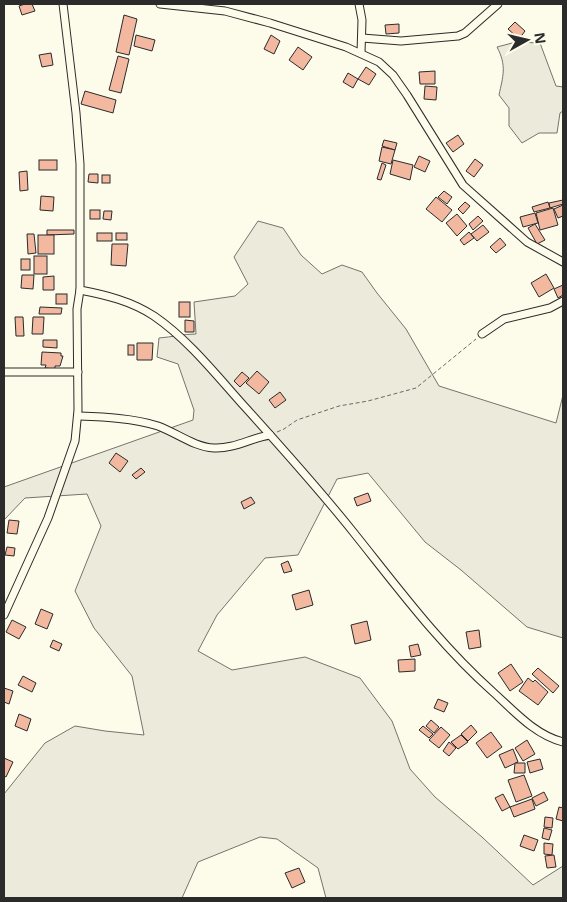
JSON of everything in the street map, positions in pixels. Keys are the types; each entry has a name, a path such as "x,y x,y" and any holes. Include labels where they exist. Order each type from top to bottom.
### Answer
{"street":[{"path":"4,615 53,506 72,454 78,416 77,309 80,290 80,164 63,4"},
{"path":"160,4 225,11 270,23 361,53 379,62 393,75 407,95 463,185 526,242 563,262"},
{"path":"359,4 362,20 361,53"},
{"path":"362,38 401,41 458,36 465,33 498,4"},
{"path":"80,290 124,301 154,316 168,327 215,374 270,435 353,531 418,615 477,678 536,730 548,737 563,742"},
{"path":"482,334 504,319 550,308 563,301"},
{"path":"4,372 78,372"},
{"path":"78,416 115,418 157,426 199,446 215,448 238,446 259,437 270,435"}],"path":[{"path":"270,435 284,429 296,420 338,406 368,401 416,388 482,334"}],"shaded area":[{"path":"516,42 540,43 556,86 563,87 563,111 560,113 557,133 539,133 522,143 509,126 509,108 499,95 503,66 497,47"},
{"path":"258,221 283,228 301,255 322,274 342,265 362,272 406,329 439,386 556,423 563,395 563,638 527,627 461,570 425,542 368,473 337,479 298,555 265,558 217,615 198,651 232,670 305,657 360,678 392,721 410,769 435,797 482,837 533,885 563,866 563,898 326,898 318,868 277,839 260,837 198,862 182,898 4,898 4,794 45,743 75,726 144,735 132,676 94,628 75,591 101,526 87,494 25,498 4,520 4,487 193,420 194,410 178,364 157,357 159,338 196,334 194,302 235,296 248,284 234,257"}],"building":[{"path":"32,4 35,11 22,15 19,6"},
{"path":"124,15 137,19 129,55 116,52"},
{"path":"515,22 525,31 519,39 508,29"},
{"path":"399,24 399,33 386,34 385,25"},
{"path":"136,35 155,40 152,51 134,46"},
{"path":"271,35 280,41 274,54 264,49"},
{"path":"298,47 312,57 303,70 289,60"},
{"path":"51,53 53,65 42,67 39,55"},
{"path":"118,56 129,59 121,93 109,90"},
{"path":"366,67 376,74 369,85 358,79"},
{"path":"435,71 435,84 420,84 419,72"},
{"path":"348,73 358,79 353,88 343,82"},
{"path":"425,86 437,87 436,100 424,99"},
{"path":"85,91 116,100 113,113 81,104"},
{"path":"458,135 464,144 453,152 446,143"},
{"path":"384,140 397,143 395,150 382,146"},
{"path":"382,147 395,150 391,164 379,161"},
{"path":"419,156 430,161 425,172 414,167"},
{"path":"475,159 483,165 474,177 466,171"},
{"path":"39,160 57,160 57,170 39,170"},
{"path":"393,160 413,165 410,180 390,174"},
{"path":"382,163 386,165 381,180 377,179"},
{"path":"27,171 28,190 20,191 19,172"},
{"path":"89,174 98,174 98,183 88,182"},
{"path":"102,175 110,175 110,183 102,183"},
{"path":"444,191 452,197 447,204 438,197"},
{"path":"41,196 54,197 53,211 40,210"},
{"path":"436,197 452,210 442,222 426,209"},
{"path":"563,200 563,204 550,208 549,203"},
{"path":"465,202 470,206 463,214 458,209"},
{"path":"548,202 550,208 534,212 532,207"},
{"path":"563,205 563,216 558,218 554,209"},
{"path":"553,208 558,225 540,230 536,213"},
{"path":"90,210 100,210 100,219 90,219"},
{"path":"104,211 112,211 111,220 103,219"},
{"path":"535,213 538,223 523,227 520,217"},
{"path":"457,214 467,226 457,236 446,223"},
{"path":"478,216 483,221 473,230 469,224"},
{"path":"535,224 545,240 537,244 528,228"},
{"path":"483,225 489,232 477,241 471,234"},
{"path":"47,230 74,230 74,234 47,235"},
{"path":"469,232 474,238 464,245 460,240"},
{"path":"97,233 112,233 112,241 97,241"},
{"path":"116,233 127,233 127,240 116,240"},
{"path":"27,234 34,234 36,253 28,254"},
{"path":"38,235 54,235 54,254 38,254"},
{"path":"500,238 506,245 496,253 490,247"},
{"path":"112,244 128,244 126,266 111,265"},
{"path":"34,256 47,256 47,274 34,274"},
{"path":"21,259 30,259 30,270 21,270"},
{"path":"546,274 554,288 539,297 531,283"},
{"path":"22,275 34,275 33,289 21,288"},
{"path":"54,276 54,290 43,290 43,277"},
{"path":"563,285 563,295 558,298 554,289"},
{"path":"56,294 67,294 67,304 56,304"},
{"path":"179,302 190,302 190,317 179,317"},
{"path":"40,307 62,308 61,314 39,314"},
{"path":"15,317 23,317 24,336 16,336"},
{"path":"33,317 44,317 43,334 32,334"},
{"path":"185,320 194,321 194,332 185,332"},
{"path":"43,340 57,340 57,348 43,347"},
{"path":"137,343 153,343 152,360 137,360"},
{"path":"128,345 134,345 134,355 128,355"},
{"path":"42,352 61,353 61,356 63,356 60,366 55,366 55,369 45,368 46,365 41,365"},
{"path":"257,371 269,382 259,394 246,383"},
{"path":"242,372 249,378 240,387 234,381"},
{"path":"280,392 286,400 275,408 269,400"},
{"path":"116,453 128,461 120,472 109,463"},
{"path":"141,468 145,472 136,479 132,475"},
{"path":"368,493 371,501 357,506 354,498"},
{"path":"251,497 255,503 244,509 241,502"},
{"path":"9,520 19,521 17,534 7,533"},
{"path":"7,547 15,548 14,556 5,555"},
{"path":"288,561 292,571 284,573 281,564"},
{"path":"309,590 313,605 296,610 292,595"},
{"path":"41,609 53,614 47,629 35,624"},
{"path":"12,620 26,627 19,639 6,632"},
{"path":"367,621 371,640 355,644 351,625"},
{"path":"479,630 481,647 469,649 466,632"},
{"path":"53,640 62,644 59,651 50,647"},
{"path":"418,644 421,655 411,657 409,646"},
{"path":"415,659 415,671 399,672 398,660"},
{"path":"511,664 523,682 510,691 498,673"},
{"path":"538,668 559,686 553,693 532,674"},
{"path":"23,676 36,683 32,692 18,685"},
{"path":"528,678 533,682 535,680 548,692 538,705 519,691"},
{"path":"4,688 13,691 9,704 4,702"},
{"path":"438,699 448,703 444,712 434,708"},
{"path":"19,714 31,719 27,731 15,726"},
{"path":"431,720 439,727 434,733 426,726"},
{"path":"471,725 477,732 468,741 461,734"},
{"path":"423,726 433,734 429,738 419,730"},
{"path":"441,727 450,735 439,748 429,740"},
{"path":"491,732 502,747 487,758 476,743"},
{"path":"461,735 468,742 458,749 451,742"},
{"path":"527,740 535,754 523,761 515,748"},
{"path":"449,742 456,748 449,756 443,751"},
{"path":"513,749 518,762 505,768 499,755"},
{"path":"4,758 13,762 6,777 4,776"},
{"path":"540,759 543,769 530,773 527,762"},
{"path":"515,763 525,763 525,773 514,773"},
{"path":"524,775 532,796 516,802 508,780"},
{"path":"544,792 548,800 536,806 532,798"},
{"path":"503,794 510,807 502,811 495,798"},
{"path":"532,799 535,809 514,817 510,807"},
{"path":"559,807 563,808 563,821 556,819"},
{"path":"545,817 553,818 552,828 544,827"},
{"path":"544,828 552,830 549,840 542,838"},
{"path":"524,835 538,840 534,851 520,846"},
{"path":"544,843 553,844 552,855 544,854"},
{"path":"554,855 556,867 547,868 545,856"},
{"path":"299,868 305,882 292,888 285,873"}]}
